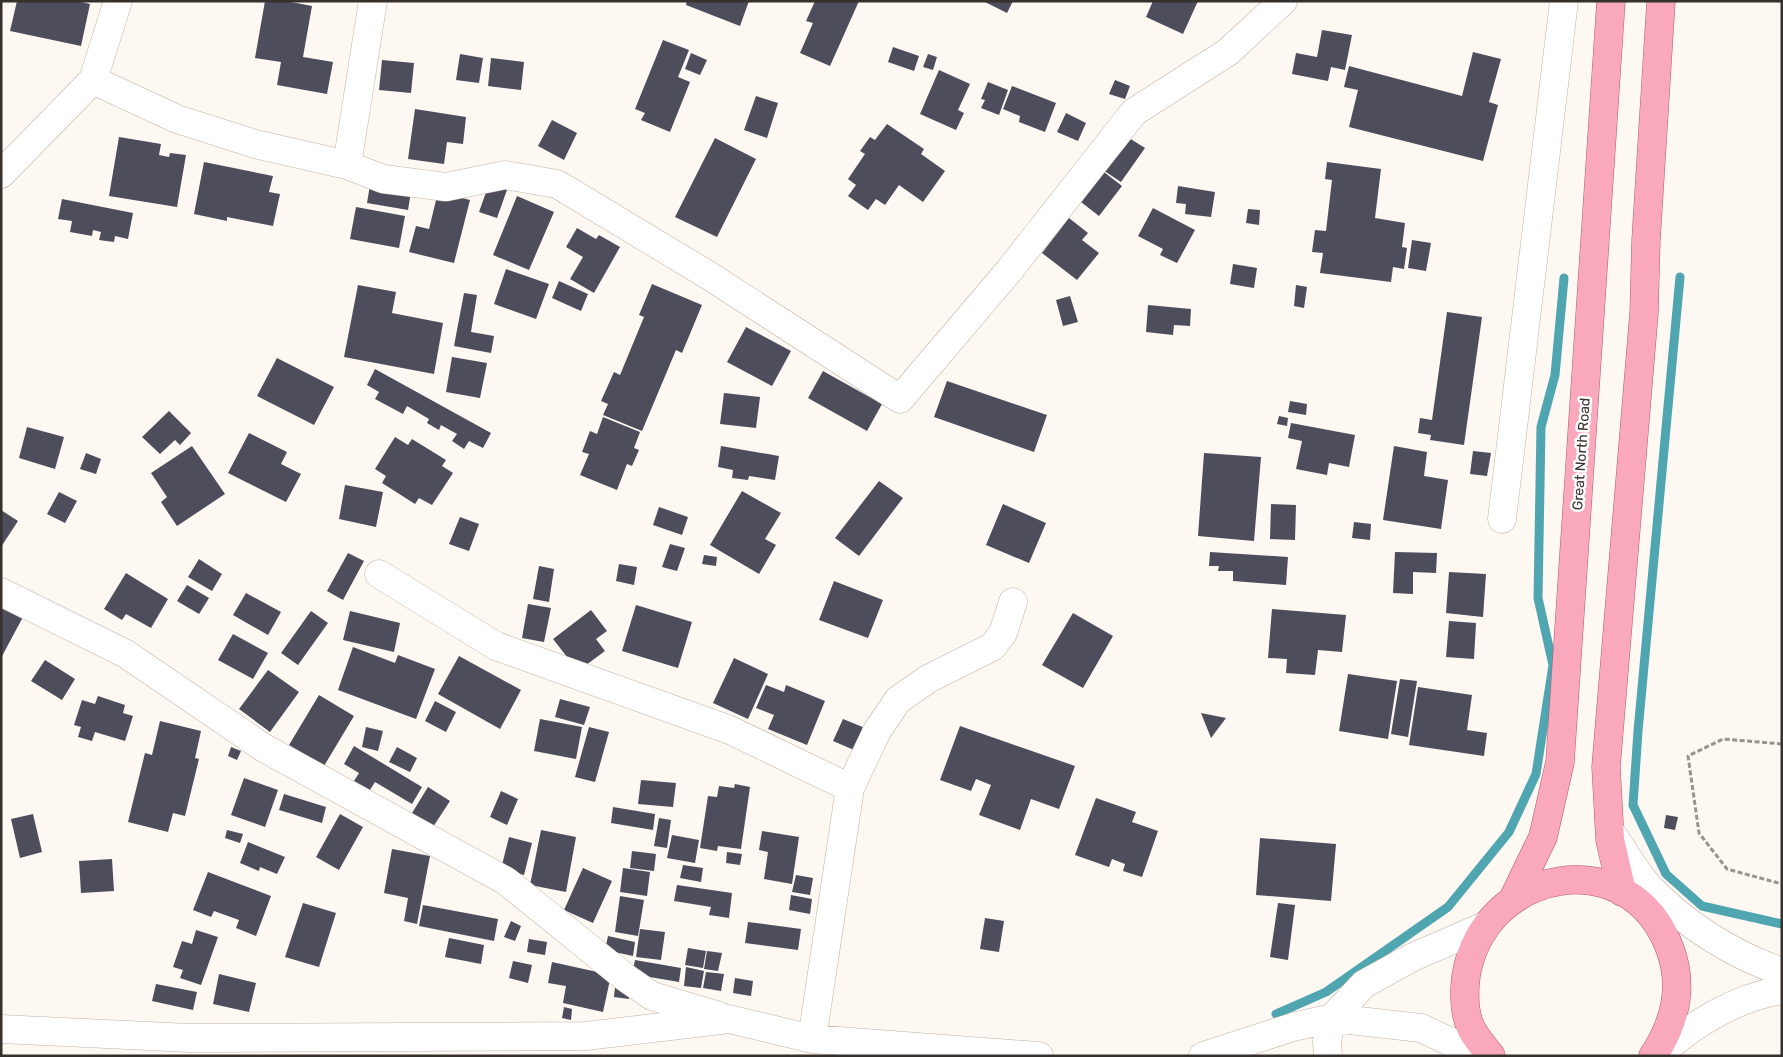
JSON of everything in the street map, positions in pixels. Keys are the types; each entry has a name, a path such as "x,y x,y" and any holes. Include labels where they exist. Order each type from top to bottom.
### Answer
{"main road":[{"name":"Great North Road","path":"1513,899 1544,837 1560,762 1611,1"},
{"path":"1629,896 1610,831 1606,767 1644,313 1647,230 1661,1"},
{"path":"1491,1056 1471,1028 1466,1007 1465,985 1468,963 1476,943 1499,910 1513,899 1548,883 1567,880 1604,884 1629,896 1653,919 1667,941 1676,974 1675,1009 1662,1042 1652,1056"}],"street":[{"path":"1,174 93,80 118,1"},
{"path":"347,165 373,1"},
{"path":"93,80 177,119 255,144 347,165 383,179 446,187 505,175 557,184 708,275 900,399 1008,272 1134,112 1228,52 1283,1"},
{"path":"1502,519 1564,1"},
{"path":"379,574 496,646 730,730 850,788"},
{"path":"1,592 126,654 264,748 506,881 626,978 652,996 729,1019 812,1039 1039,1056"},
{"path":"812,1039 850,788 876,732 898,700 928,679 992,647 1003,633 1013,602"},
{"path":"1610,831 1649,887 1697,930"},
{"path":"1629,896 1755,962 1782,972"},
{"path":"1328,1056 1327,1041 1332,1018 1364,984 1413,957 1487,925"},
{"path":"1658,1056 1678,1037 1721,1011 1766,993 1782,990"},
{"path":"1203,1056 1332,1018 1421,1028 1482,1056"},
{"path":"1,1029 190,1038 586,1046 729,1019"}],"path":[{"path":"1782,744 1723,739 1688,756 1699,833 1728,869 1782,884"}],"building":[{"path":"17,1 77,1 90,4 81,46 10,31"},
{"path":"265,1 286,1 312,6 303,57 333,62 327,94 277,85 281,62 255,58"},
{"path":"687,1 749,1 740,26 686,5"},
{"path":"815,1 859,1 830,66 800,53 813,23 806,21"},
{"path":"983,1 1013,1 1007,13"},
{"path":"1153,1 1198,1 1183,34 1146,17"},
{"path":"1322,30 1352,35 1345,70 1331,67 1328,81 1292,74 1296,53 1317,57"},
{"path":"663,40 689,50 678,77 690,82 670,132 641,120 645,113 635,109"},
{"path":"893,47 919,56 914,71 888,62"},
{"path":"1473,52 1501,59 1489,102 1498,105 1483,161 1349,127 1358,90 1344,87 1349,66 1462,96"},
{"path":"691,53 707,60 700,75 685,69"},
{"path":"460,54 483,58 479,83 456,80"},
{"path":"928,54 937,57 933,70 923,67"},
{"path":"491,58 524,62 521,90 488,86"},
{"path":"382,60 414,63 411,93 379,90"},
{"path":"939,70 970,84 958,110 964,113 956,130 920,114"},
{"path":"1115,80 1130,86 1125,99 1109,94"},
{"path":"988,82 1008,90 999,115 981,108 985,100 981,99"},
{"path":"1012,86 1056,103 1045,132 1019,122 1020,116 1003,109"},
{"path":"756,96 778,103 767,138 744,130"},
{"path":"415,109 466,117 463,144 447,142 444,164 408,159"},
{"path":"1066,113 1086,123 1078,141 1057,132"},
{"path":"552,120 577,133 564,160 538,146"},
{"path":"887,124 924,149 921,154 945,171 923,202 899,185 885,205 876,199 868,210 848,196 856,185 848,179 865,154 860,151 870,137 875,140"},
{"path":"1126,136 1145,148 1121,182 1103,170"},
{"path":"119,137 161,144 159,155 169,157 170,153 186,155 177,207 109,196"},
{"path":"715,138 756,159 717,237 675,217"},
{"path":"204,162 273,176 269,192 280,194 273,226 227,217 227,221 194,214"},
{"path":"1327,162 1381,169 1375,218 1405,223 1402,247 1407,248 1404,269 1393,267 1391,282 1320,273 1323,253 1312,252 1315,230 1326,231 1332,180 1325,179"},
{"path":"1104,172 1122,186 1099,216 1081,202"},
{"path":"490,181 508,187 497,218 479,212"},
{"path":"370,185 411,192 408,210 367,203"},
{"path":"1178,186 1215,192 1211,217 1185,214 1186,204 1176,203"},
{"path":"438,192 470,200 454,263 409,252 416,226 429,229"},
{"path":"517,196 554,212 529,270 493,255"},
{"path":"62,199 133,213 128,239 115,236 114,242 99,240 101,232 93,230 92,236 70,232 72,221 58,219"},
{"path":"356,207 405,216 399,248 350,239"},
{"path":"1153,208 1195,230 1177,263 1160,255 1163,249 1138,236"},
{"path":"1248,209 1260,210 1259,225 1246,223"},
{"path":"1069,218 1088,233 1082,240 1099,253 1077,280 1042,253"},
{"path":"577,228 596,239 599,235 620,247 594,293 570,279 583,257 566,247"},
{"path":"1412,240 1431,243 1426,271 1408,268"},
{"path":"1233,264 1257,268 1254,288 1230,284"},
{"path":"506,269 549,284 536,319 494,304"},
{"path":"559,281 588,294 581,311 552,298"},
{"path":"652,284 702,305 682,353 676,350 642,431 603,415 608,404 601,401 614,372 620,375 644,317 639,315"},
{"path":"358,285 396,292 392,313 443,323 434,374 344,357"},
{"path":"1296,285 1307,287 1304,308 1294,306"},
{"path":"464,293 477,295 471,332 494,336 491,353 454,346"},
{"path":"1070,296 1078,322 1063,326 1056,300"},
{"path":"1148,305 1191,309 1190,326 1174,325 1173,335 1146,332"},
{"path":"1447,312 1482,317 1464,445 1430,440 1431,435 1418,433 1420,418 1432,420"},
{"path":"746,327 791,351 772,386 727,362"},
{"path":"452,357 487,363 480,398 446,392"},
{"path":"277,358 334,387 314,425 257,396"},
{"path":"375,369 491,433 483,448 469,441 464,449 452,441 457,434 441,425 439,430 427,423 429,419 407,406 403,414 375,399 379,392 367,385"},
{"path":"823,371 882,404 867,431 808,398"},
{"path":"947,381 1047,415 1034,452 934,417"},
{"path":"724,393 760,397 756,428 720,424"},
{"path":"1290,401 1307,404 1306,415 1288,412"},
{"path":"169,411 191,433 180,445 175,440 160,454 142,437"},
{"path":"1279,416 1288,418 1287,426 1277,424"},
{"path":"603,417 640,432 634,448 639,450 632,466 627,464 617,490 580,475 589,454 582,452 590,431 597,434"},
{"path":"1291,423 1355,435 1349,467 1329,463 1327,475 1296,469 1302,441 1288,438"},
{"path":"27,427 64,437 55,469 19,458"},
{"path":"249,433 287,452 281,464 301,474 286,502 228,473"},
{"path":"395,437 408,445 412,439 446,460 442,466 453,473 432,505 419,498 415,504 382,483 386,476 375,469"},
{"path":"192,446 225,494 177,526 161,502 167,497 151,473"},
{"path":"721,446 779,456 775,480 749,476 748,480 732,478 733,470 718,467"},
{"path":"1394,446 1427,452 1424,476 1448,480 1441,529 1383,520"},
{"path":"1473,451 1491,453 1487,476 1470,474"},
{"path":"86,453 101,459 96,474 80,469"},
{"path":"1204,453 1261,457 1254,541 1198,536"},
{"path":"879,481 903,498 859,556 835,538"},
{"path":"345,485 383,492 376,527 339,519"},
{"path":"742,491 781,513 765,539 776,545 759,574 710,545"},
{"path":"59,492 77,501 65,523 47,514"},
{"path":"1003,504 1046,523 1029,563 986,545"},
{"path":"1271,504 1296,505 1295,540 1270,539"},
{"path":"659,507 688,517 682,535 653,525"},
{"path":"1,510 18,521 1,547"},
{"path":"460,517 479,524 469,551 449,544"},
{"path":"1354,522 1371,524 1370,540 1352,538"},
{"path":"670,544 685,548 677,571 662,567"},
{"path":"1210,552 1288,557 1286,585 1233,581 1233,571 1218,571 1219,566 1209,566"},
{"path":"1395,552 1437,553 1436,573 1413,572 1413,594 1393,593"},
{"path":"348,553 364,561 343,600 327,591"},
{"path":"704,555 717,557 716,566 702,564"},
{"path":"199,559 222,574 212,591 188,577"},
{"path":"619,564 637,567 634,585 616,581"},
{"path":"539,566 554,569 549,602 533,599"},
{"path":"1449,572 1486,574 1483,617 1446,613"},
{"path":"126,573 168,599 151,628 126,614 122,620 104,609"},
{"path":"834,581 883,600 868,638 819,620"},
{"path":"187,585 209,598 199,614 177,601"},
{"path":"246,593 281,612 268,635 233,615"},
{"path":"528,604 551,608 544,642 522,638"},
{"path":"1,605 23,617 1,658"},
{"path":"636,605 692,622 678,668 622,651"},
{"path":"1272,609 1346,615 1342,652 1318,650 1315,675 1286,673 1287,659 1268,658"},
{"path":"591,610 607,631 596,639 605,651 578,671 553,639"},
{"path":"311,611 328,623 298,665 281,653"},
{"path":"350,611 400,623 394,652 343,640"},
{"path":"1073,613 1113,636 1083,688 1042,665"},
{"path":"1449,621 1476,623 1474,659 1446,657"},
{"path":"233,634 268,653 253,679 218,660"},
{"path":"353,647 395,663 398,655 435,669 416,719 338,690"},
{"path":"459,656 521,690 500,729 438,694"},
{"path":"734,658 768,674 748,719 713,703"},
{"path":"45,660 75,679 62,700 31,681"},
{"path":"268,670 299,692 270,732 239,709"},
{"path":"1348,674 1397,681 1388,739 1339,731"},
{"path":"1400,679 1417,681 1408,737 1391,734"},
{"path":"766,685 784,692 786,685 825,701 807,745 768,729 774,715 756,708"},
{"path":"1418,687 1472,695 1467,730 1487,733 1484,756 1409,745"},
{"path":"319,695 354,716 324,766 289,745"},
{"path":"98,696 125,705 123,713 133,716 125,741 95,732 92,741 78,737 81,727 74,725 82,700 95,704"},
{"path":"560,699 590,707 584,725 555,717"},
{"path":"435,701 456,712 446,732 425,721"},
{"path":"1201,713 1226,718 1211,738"},
{"path":"540,719 582,727 576,759 534,751"},
{"path":"843,719 870,730 861,753 833,741"},
{"path":"160,721 201,731 195,758 199,759 185,816 173,813 168,832 128,822 145,753 152,755"},
{"path":"960,726 1075,766 1059,809 1031,799 1020,830 979,815 991,785 976,779 971,791 940,780"},
{"path":"366,727 383,731 378,751 362,747"},
{"path":"589,727 609,732 595,782 575,777"},
{"path":"354,746 422,787 412,804 375,782 370,790 354,781 359,773 344,764"},
{"path":"231,747 241,751 237,760 228,756"},
{"path":"397,747 417,758 410,772 389,762"},
{"path":"244,778 278,790 265,827 231,815"},
{"path":"641,780 676,783 673,807 638,804"},
{"path":"735,784 750,787 741,849 718,846 717,851 700,848 708,796 717,797 719,786 734,788"},
{"path":"428,787 450,801 433,827 412,813"},
{"path":"501,791 518,799 507,825 490,817"},
{"path":"284,794 326,807 322,823 279,810"},
{"path":"1096,798 1136,812 1132,822 1158,831 1142,877 1123,871 1125,864 1112,859 1109,867 1075,855"},
{"path":"613,807 655,814 653,830 611,823"},
{"path":"33,814 42,852 20,858 11,819"},
{"path":"340,814 363,827 339,870 316,857"},
{"path":"1666,815 1678,817 1675,830 1664,828"},
{"path":"659,818 671,820 667,848 654,846"},
{"path":"227,830 243,834 240,843 225,838"},
{"path":"541,830 576,837 566,892 530,885"},
{"path":"762,831 799,837 792,884 764,879 768,852 759,850"},
{"path":"672,835 699,840 695,863 667,858"},
{"path":"509,837 532,843 524,875 501,869"},
{"path":"1260,838 1336,844 1331,901 1256,895"},
{"path":"248,842 285,857 277,874 260,867 259,871 240,863"},
{"path":"392,849 430,856 417,924 404,921 408,898 384,893"},
{"path":"632,851 656,854 654,871 630,868"},
{"path":"727,852 742,854 740,865 726,863"},
{"path":"112,859 114,891 81,893 79,861"},
{"path":"683,865 703,868 701,882 680,878"},
{"path":"583,868 612,881 593,923 564,910"},
{"path":"623,868 650,872 647,896 620,892"},
{"path":"208,872 271,896 256,936 236,928 239,920 214,911 211,917 193,910"},
{"path":"796,875 813,878 810,895 792,892"},
{"path":"677,885 732,893 729,918 709,915 711,907 674,901"},
{"path":"791,895 812,899 810,914 789,910"},
{"path":"620,896 644,900 638,936 615,932"},
{"path":"303,903 336,913 319,967 285,957"},
{"path":"1278,903 1295,905 1288,960 1270,957"},
{"path":"423,905 498,919 494,941 419,926"},
{"path":"985,918 1004,921 999,952 980,949"},
{"path":"511,921 521,926 515,941 504,937"},
{"path":"748,922 801,929 798,950 745,943"},
{"path":"640,929 665,932 661,960 636,957"},
{"path":"196,930 218,937 201,985 180,978 183,970 173,967 182,941 192,944"},
{"path":"608,936 635,942 633,956 605,950"},
{"path":"449,938 484,945 481,964 445,957"},
{"path":"529,939 547,942 545,955 527,952"},
{"path":"688,948 706,951 703,968 685,965"},
{"path":"707,951 722,953 718,971 704,969"},
{"path":"635,960 681,968 679,982 632,974"},
{"path":"513,961 532,965 528,983 509,978"},
{"path":"552,962 611,975 603,1012 563,1003 566,986 548,983"},
{"path":"686,967 704,971 701,988 684,986"},
{"path":"706,972 724,974 721,991 703,988"},
{"path":"219,974 256,983 249,1012 213,1004"},
{"path":"735,978 753,981 751,996 733,993"},
{"path":"156,984 197,992 193,1010 152,1001"},
{"path":"615,987 630,988 629,999 614,997"},
{"path":"564,1007 572,1009 571,1020 562,1018"}],"waterway":[{"path":"1680,277 1638,731 1633,805 1666,874 1702,906 1782,924"},
{"path":"1276,1014 1326,992 1448,907 1509,832 1536,774 1553,665 1538,598 1541,427 1555,375 1564,278"}]}
